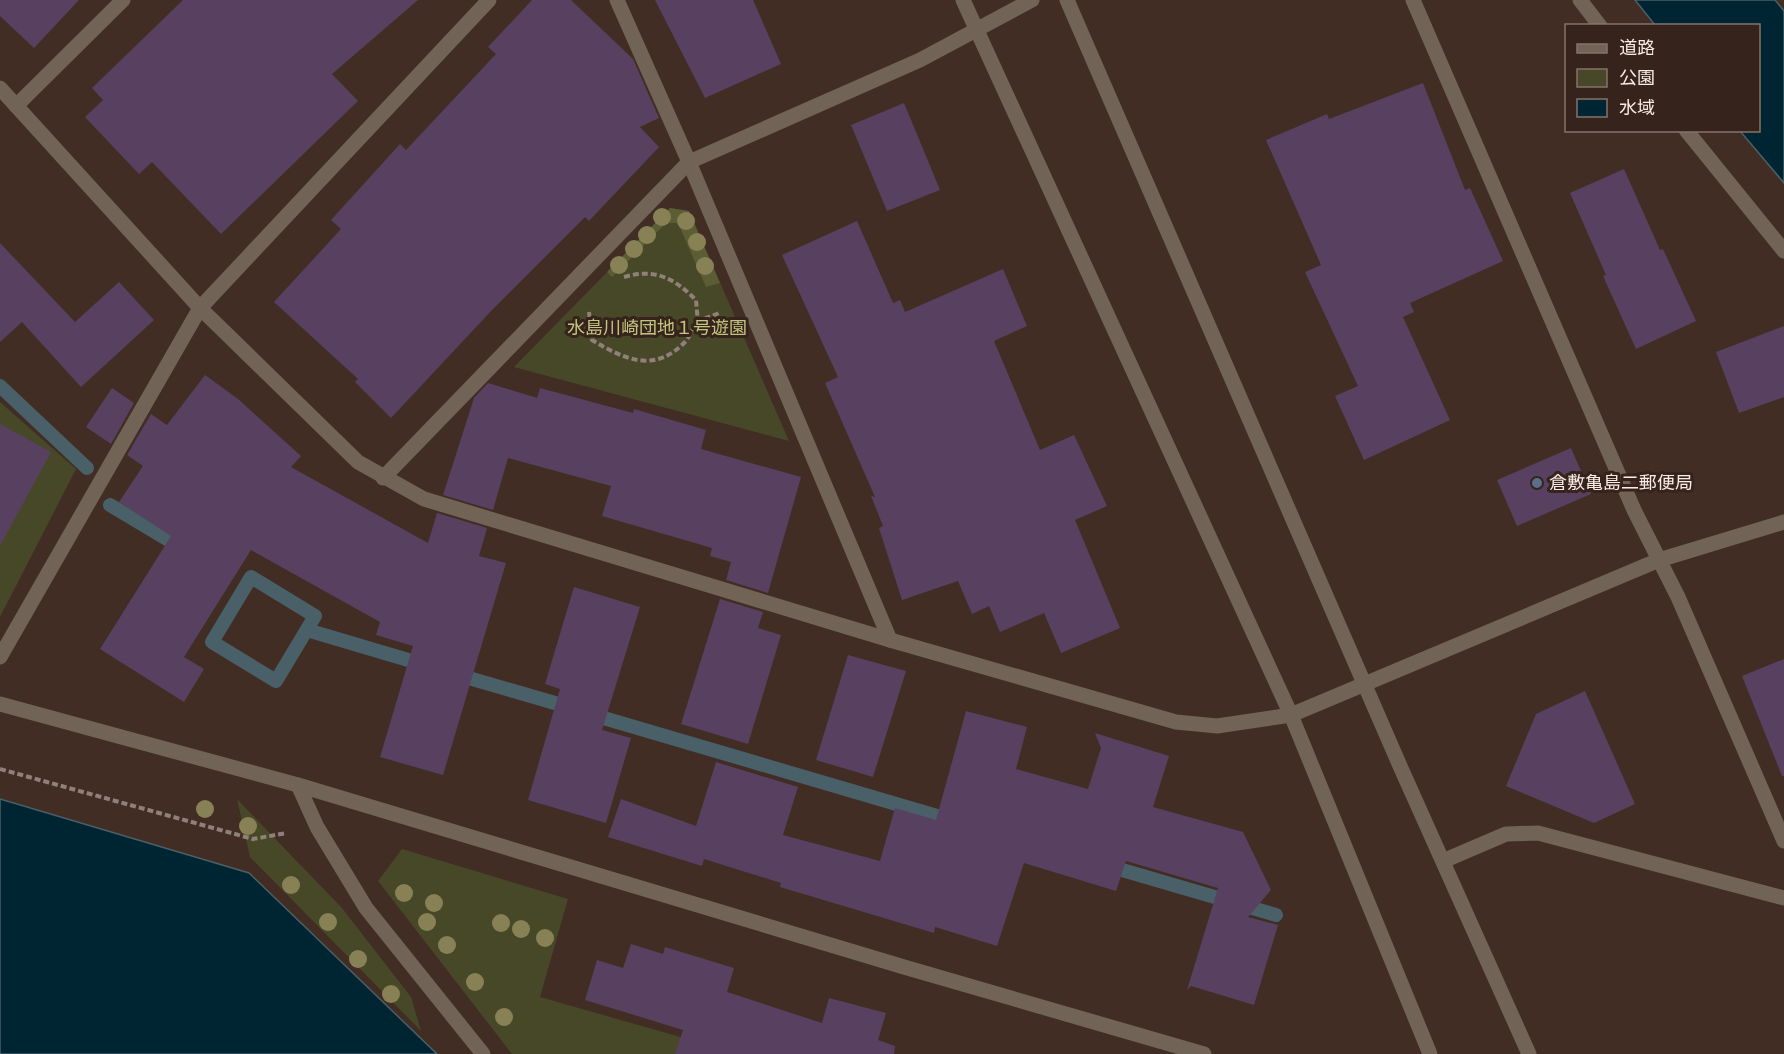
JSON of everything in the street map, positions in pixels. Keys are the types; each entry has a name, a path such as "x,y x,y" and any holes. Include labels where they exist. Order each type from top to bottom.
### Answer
{"street":[{"path":"16,106 123,0"},
{"path":"0,657 200,308 489,0"},
{"path":"617,0 689,162 890,640"},
{"path":"963,0 1290,715 1430,1054"},
{"path":"383,478 689,162 920,60 1032,0"},
{"path":"1067,0 1528,1054"},
{"path":"1413,0 1629,499 1782,832"},
{"path":"1580,0 1598,24"},
{"path":"0,88 200,308 358,462 383,478 424,499 890,640 1176,722 1217,726 1290,715 1659,560 1784,522"},
{"path":"1688,132 1784,251"},
{"path":"0,704 298,785 904,967 1204,1054"},
{"path":"298,785 317,827 366,908 483,1054"},
{"path":"1443,861 1506,834 1538,833 1784,898"}],"path":[{"path":"619,278 639,272 658,274 679,282 696,300 698,323"},
{"path":"588,302 592,340 621,357 645,362 671,354 686,341 698,323 747,300"},
{"path":"0,769 253,839 317,827"}],"green space":[{"name":"水島川崎団地１号遊園","path":"670,208 689,211 789,441 514,367"},
{"path":"670,208 689,211 720,283 706,287 678,223 666,223 612,277 607,272"},
{"path":"0,402 76,469 0,617"},
{"path":"237,799 342,908 411,997 421,1031 250,857"},
{"path":"402,849 568,899 540,997 740,1054 512,1054 378,881"}],"water":[{"path":"1635,0 1775,0 1784,11 1784,183 1741,132 1760,132 1760,24 1654,24"},
{"path":"0,799 249,873 437,1054 0,1054"}],"building":[{"path":"0,0 79,0 34,48 0,16"},
{"path":"183,0 418,0 332,74 358,101 221,234 152,162 139,174 85,117 103,100 92,88"},
{"path":"532,0 571,0 633,59 659,118 640,127 659,147 589,221 585,217 492,310 391,418 355,382 358,379 274,302 341,229 331,220 400,144 406,150 496,54 488,47"},
{"path":"655,0 753,0 781,64 705,98"},
{"path":"1423,83 1465,190 1470,188 1503,261 1410,303 1414,312 1403,317 1450,420 1364,460 1335,396 1358,386 1305,272 1321,265 1266,140 1327,114 1329,119"},
{"path":"904,103 940,190 887,211 851,125"},
{"path":"1624,169 1660,250 1663,249 1696,321 1636,349 1603,276 1606,275 1570,193"},
{"path":"857,221 893,303 900,300 905,312 1003,269 1027,326 994,341 1040,450 1074,435 1107,506 1075,520 1120,628 1061,653 1044,613 1000,632 989,606 972,614 958,581 902,600 879,528 883,526 871,496 875,497 825,383 838,377 782,255"},
{"path":"0,243 75,322 119,282 154,320 81,387 22,322 0,342"},
{"path":"1784,326 1784,397 1739,413 1716,352"},
{"path":"205,375 238,399 301,456 291,467 428,543 437,513 487,528 479,556 506,563 443,775 380,757 413,646 376,635 380,622 251,550 184,657 204,669 184,702 100,649 171,536 119,502 143,466 127,455 151,414 167,425"},
{"path":"488,383 537,398 540,388 633,413 634,409 706,430 701,449 801,477 768,593 726,580 731,562 710,556 712,548 602,516 611,486 508,458 493,510 443,495 474,398"},
{"path":"112,388 134,403 111,444 86,427"},
{"path":"0,424 51,452 0,546"},
{"path":"1571,448 1591,494 1517,526 1497,480"},
{"path":"574,587 640,607 602,730 631,738 606,823 528,800 560,689 545,684"},
{"path":"720,599 763,612 758,628 781,635 748,744 681,724"},
{"path":"848,655 906,671 873,777 816,760"},
{"path":"1784,659 1784,776 1782,776 1742,676"},
{"path":"1585,691 1635,804 1594,823 1506,786 1536,714"},
{"path":"966,711 1027,727 1016,769 1088,789 1101,748 1095,733 1169,756 1153,807 1243,832 1271,890 1248,917 1278,925 1254,1005 1191,986 1187,990 1218,888 1126,861 1116,891 1024,863 997,946 935,927 934,933 780,887 781,883 704,859 702,866 608,837 621,799 696,826 716,762 798,787 783,835 880,861 895,808 936,820"},
{"path":"631,944 663,954 665,947 734,968 727,992 822,1023 829,998 886,1013 878,1040 895,1046 894,1054 675,1054 683,1030 585,1000 597,960 623,968"}],"waterway":[{"path":"0,386 87,468"},
{"path":"110,505 182,548"},
{"path":"251,577 315,616 276,681 212,642 251,577"},
{"path":"307,630 425,665"},
{"path":"455,674 572,708"},
{"path":"590,714 954,821"},
{"path":"1105,865 1276,915"}],"place":[{"name":"倉敷亀島二郵便局","path":"1537,483"}]}
